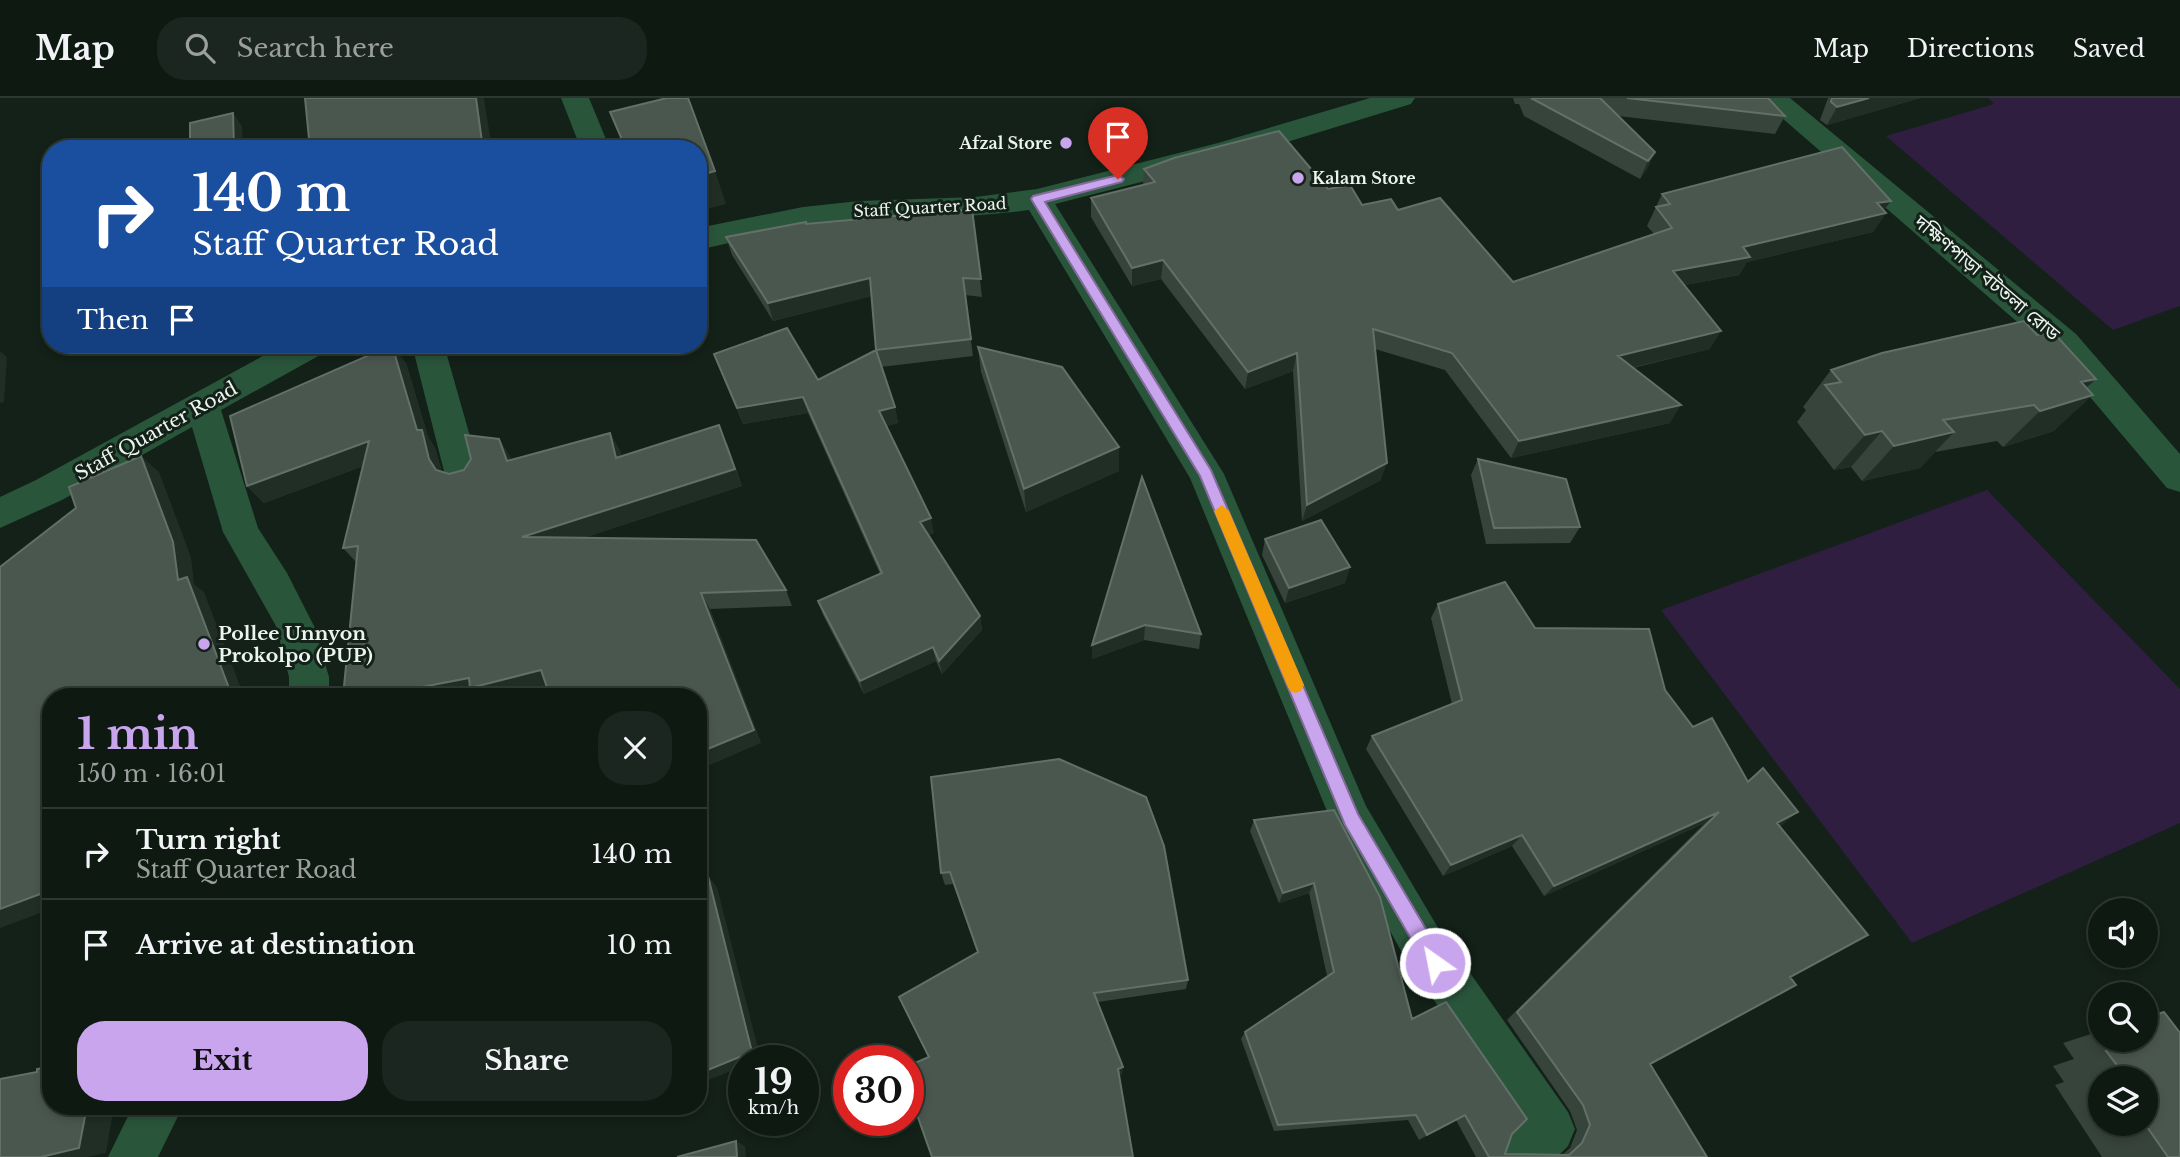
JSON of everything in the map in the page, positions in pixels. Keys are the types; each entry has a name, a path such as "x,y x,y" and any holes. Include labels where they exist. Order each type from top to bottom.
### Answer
{"street":[{"path":"575,98 592,140"},
{"name":"Staff Quarter Road","path":"707,237 803,217 859,211 975,207 1037,199 1225,151 1401,98"},
{"name":"দক্ষিণপাড়া বটতলা রোড","path":"1773,98 2064,343 2180,478"},
{"path":"1037,199 1206,474 1351,819 1421,942 1551,1129 1521,1157"},
{"name":"Staff Quarter Road","path":"0,513 49,491 294,354"},
{"path":"430,354 463,475"},
{"path":"203,406 241,531 274,584 295,626 309,677 309,688"},
{"path":"132,1157 154,1115"}],"shaded area":[{"path":"1988,98 2180,98 2180,306 2113,330 1886,136 1994,104"},
{"path":"1987,490 2180,689 2180,823 1912,943 1661,610"}],"building":[{"path":"305,98 476,98 482,140 309,140"},
{"path":"667,98 688,98 704,140 622,140 610,112"},
{"path":"1531,98 1600,98 1655,152 1648,161"},
{"path":"1627,98 1768,98 1785,116"},
{"path":"1832,98 1869,98 1837,107 1831,102"},
{"path":"233,113 234,140 186,140 190,139 190,123"},
{"path":"1279,131 1328,189 1350,185 1362,205 1391,199 1398,210 1440,198 1513,282 1672,228 1656,207 1670,204 1662,194 1842,147 1891,201 1877,203 1886,213 1743,247 1750,257 1673,271 1721,331 1618,356 1681,405 1519,441 1452,353 1373,329 1387,463 1307,505 1297,353 1248,372 1163,260 1132,268 1091,198 1155,182 1144,169 1174,158"},
{"path":"707,149 715,171 707,173"},
{"path":"972,209 981,279 963,278 971,339 876,350 870,278 768,303 726,237 806,222"},
{"path":"2024,321 2037,335 2053,332 2096,379 2081,382 2093,395 2040,411 2034,405 1943,420 1954,432 1894,446 1882,431 1865,435 1825,385 1841,382 1831,370 1882,353"},
{"path":"787,328 818,380 876,350 895,407 879,411 931,518 920,522 980,616 939,661 933,647 860,681 818,601 882,573 803,397 737,408 714,354"},
{"path":"978,347 1062,367 1119,447 1024,489"},
{"path":"371,354 395,354 417,430 422,430 429,459 436,470 449,474 464,470 471,459 465,435 499,439 507,461 610,433 616,458 719,425 735,469 522,537 756,540 786,590 701,593 754,730 707,749 707,688 547,688 541,670 470,688 469,678 417,688 344,688 358,546 343,548 369,441 247,486 230,416"},
{"path":"141,456 173,542 178,580 187,577 229,688 42,688 42,893 0,909 0,567 76,508 69,487"},
{"path":"1478,459 1566,479 1580,527 1494,528"},
{"path":"1142,477 1201,634 1145,625 1092,645"},
{"path":"1321,520 1350,567 1289,588 1265,539"},
{"path":"1505,582 1535,628 1649,629 1665,690 1693,727 1712,718 1748,782 1763,768 1798,812 1777,823 1868,935 1790,977 1796,985 1650,1064 1707,1157 1489,1157 1465,1115 1427,1135 1416,1115 1278,1125 1245,1032 1334,972 1314,883 1283,893 1254,820 1334,810 1380,897 1412,1019 1446,1002 1527,1119 1512,1134 1505,1154 1569,1155 1582,1143 1590,1125 1583,1105 1517,1012 1719,812 1554,886 1522,835 1451,865 1372,736 1462,700 1438,604"},
{"path":"1059,759 1146,797 1164,846 1188,980 1094,993 1123,1067 1118,1069 1133,1157 932,1157 924,1134 924,1059 929,1057 899,997 978,952 950,872 941,873 931,777"},
{"path":"708,876 750,1045 728,1045 728,1062 707,1070"},
{"path":"2164,1012 2180,1033 2180,1157 2168,1157 2153,1136 2158,1136 2158,1066 2117,1066 2107,1052 2158,1052 2158,1014"},
{"path":"42,1068 42,1115 85,1115 79,1148 41,1157 0,1157 0,1079 37,1072 37,1069"},
{"path":"736,1141 737,1157 677,1157"}],"slow traffic":[{"path":"1222,511 1295,685"}],"place":[{"name":"Afzal Store","path":"1066,143"},
{"name":"Kalam Store","path":"1298,178"},
{"name":"Pollee Unnyon Prokolpo (PUP)","path":"204,644"}],"route":[{"path":"1118,179 1037,199 1206,474 1351,819 1435,963"}]}
